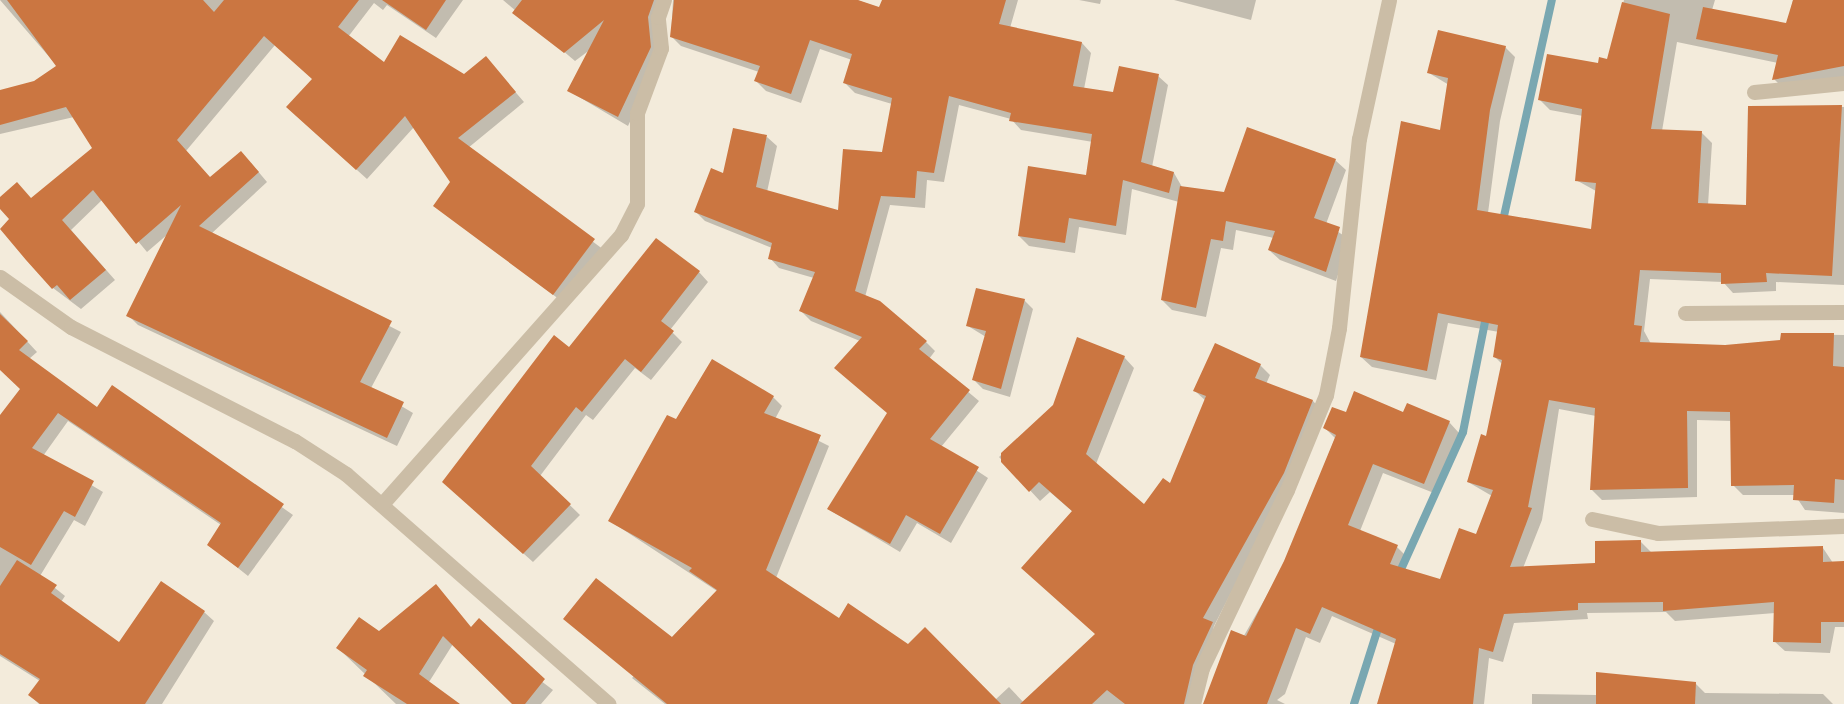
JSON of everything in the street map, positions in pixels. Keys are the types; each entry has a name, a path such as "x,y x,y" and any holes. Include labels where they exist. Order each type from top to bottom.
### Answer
{"street":[{"path":"382,504 621,235 637,204 637,113 661,48 658,17 664,0"},
{"path":"1193,704 1202,668 1287,490 1326,395 1339,328 1359,139 1389,0"},
{"path":"1754,92 1844,83"},
{"path":"0,277 71,327 295,441 382,504 609,704"},
{"path":"1685,313 1844,312"},
{"path":"1592,519 1687,534 1844,526"}],"building":[{"path":"7,0 203,0 214,12 224,0 359,0 338,27 384,62 400,35 464,74 486,56 516,92 458,138 595,239 553,295 433,206 450,182 405,116 356,170 286,107 312,79 264,36 177,140 210,177 241,151 259,172 199,226 392,321 360,382 404,402 387,438 126,316 181,205 136,244 93,190 62,220 106,270 70,300 57,285 52,289 26,260 0,229 9,219 0,209 0,197 17,182 31,198 92,148 66,107 0,125 0,90 34,81 56,66"},
{"path":"382,0 446,0 426,30"},
{"path":"522,0 654,0 648,17 651,47 618,117 567,91 604,20 564,53 512,13"},
{"path":"674,0 858,0 879,7 882,0 1006,0 999,24 1082,42 1073,86 1113,92 1119,66 1159,74 1141,162 1174,172 1169,193 1123,180 1116,226 1069,218 1065,243 1018,236 1028,166 1086,175 1092,134 1009,121 1011,113 949,96 934,173 917,171 915,198 881,196 855,291 880,301 927,341 919,349 970,390 930,439 979,467 940,534 906,515 890,544 827,509 887,413 834,368 862,337 799,311 815,272 768,259 772,243 694,212 711,168 723,173 733,128 767,135 756,187 838,210 843,149 882,152 892,98 843,83 852,54 810,40 791,94 754,81 760,66 670,37"},
{"path":"1793,0 1844,0 1844,66 1772,80 1778,55 1696,39 1703,7 1786,23"},
{"path":"1622,2 1670,14 1651,129 1702,131 1698,203 1746,205 1748,106 1842,105 1832,276 1766,273 1767,282 1721,284 1721,273 1640,270 1634,325 1642,326 1640,342 1725,345 1780,340 1781,333 1834,333 1833,366 1844,367 1844,480 1835,479 1834,503 1793,500 1794,485 1731,486 1730,412 1687,411 1688,488 1590,490 1595,408 1549,400 1528,507 1532,508 1510,567 1595,563 1595,541 1641,540 1641,552 1823,546 1823,562 1844,561 1844,622 1821,622 1821,643 1773,642 1774,602 1663,611 1663,602 1578,603 1578,610 1504,614 1493,652 1479,648 1473,704 1377,704 1396,639 1322,607 1310,634 1296,628 1267,704 1203,704 1231,630 1246,636 1284,561 1336,435 1323,428 1332,407 1346,412 1354,391 1403,412 1407,403 1450,421 1424,484 1373,464 1348,525 1398,545 1390,564 1440,579 1459,528 1476,534 1493,490 1467,482 1481,434 1486,436 1502,360 1493,357 1498,325 1438,313 1427,371 1360,357 1401,121 1440,130 1448,78 1427,73 1438,30 1506,46 1490,110 1477,210 1591,229 1596,183 1575,181 1582,109 1538,100 1547,54 1598,63 1599,57 1607,59"},
{"path":"1247,127 1336,159 1314,218 1340,227 1326,272 1268,250 1275,231 1226,221 1223,241 1211,239 1196,308 1161,300 1180,186 1224,192"},
{"path":"656,238 700,271 661,321 674,331 641,372 625,359 582,412 576,407 531,466 571,504 523,554 442,482 554,335 569,347"},
{"path":"976,288 1025,299 1001,389 972,380 986,331 966,326"},
{"path":"0,314 28,341 19,350 97,407 112,385 284,504 238,568 207,545 221,523 58,413 32,448 94,481 75,517 64,511 31,565 0,547 0,415 20,389 0,370"},
{"path":"1077,337 1125,356 1086,454 1144,504 1163,478 1170,483 1206,396 1193,391 1215,343 1261,364 1255,378 1313,400 1284,473 1203,618 1213,622 1193,665 1184,704 1125,704 1107,690 1092,704 1020,704 1095,634 1021,568 1072,511 1039,482 1029,492 1001,462 1001,453 1053,405"},
{"path":"712,359 774,396 764,413 821,435 766,570 839,618 848,603 908,644 925,627 1001,704 667,704 563,619 596,578 672,637 717,590 689,571 692,568 608,521 667,415 676,419"},
{"path":"17,560 57,585 51,593 119,642 161,581 205,611 145,704 40,704 28,695 40,679 0,654 0,586"},
{"path":"436,584 471,627 479,618 545,679 525,704 512,704 443,636 419,674 460,704 407,704 363,676 367,670 336,648 359,617 379,631"},
{"path":"1596,672 1696,682 1695,704 1596,704"}],"waterway":[{"path":"1502,225 1552,0"},
{"path":"1398,576 1463,432 1487,312"},
{"path":"1354,704 1380,622"}]}
